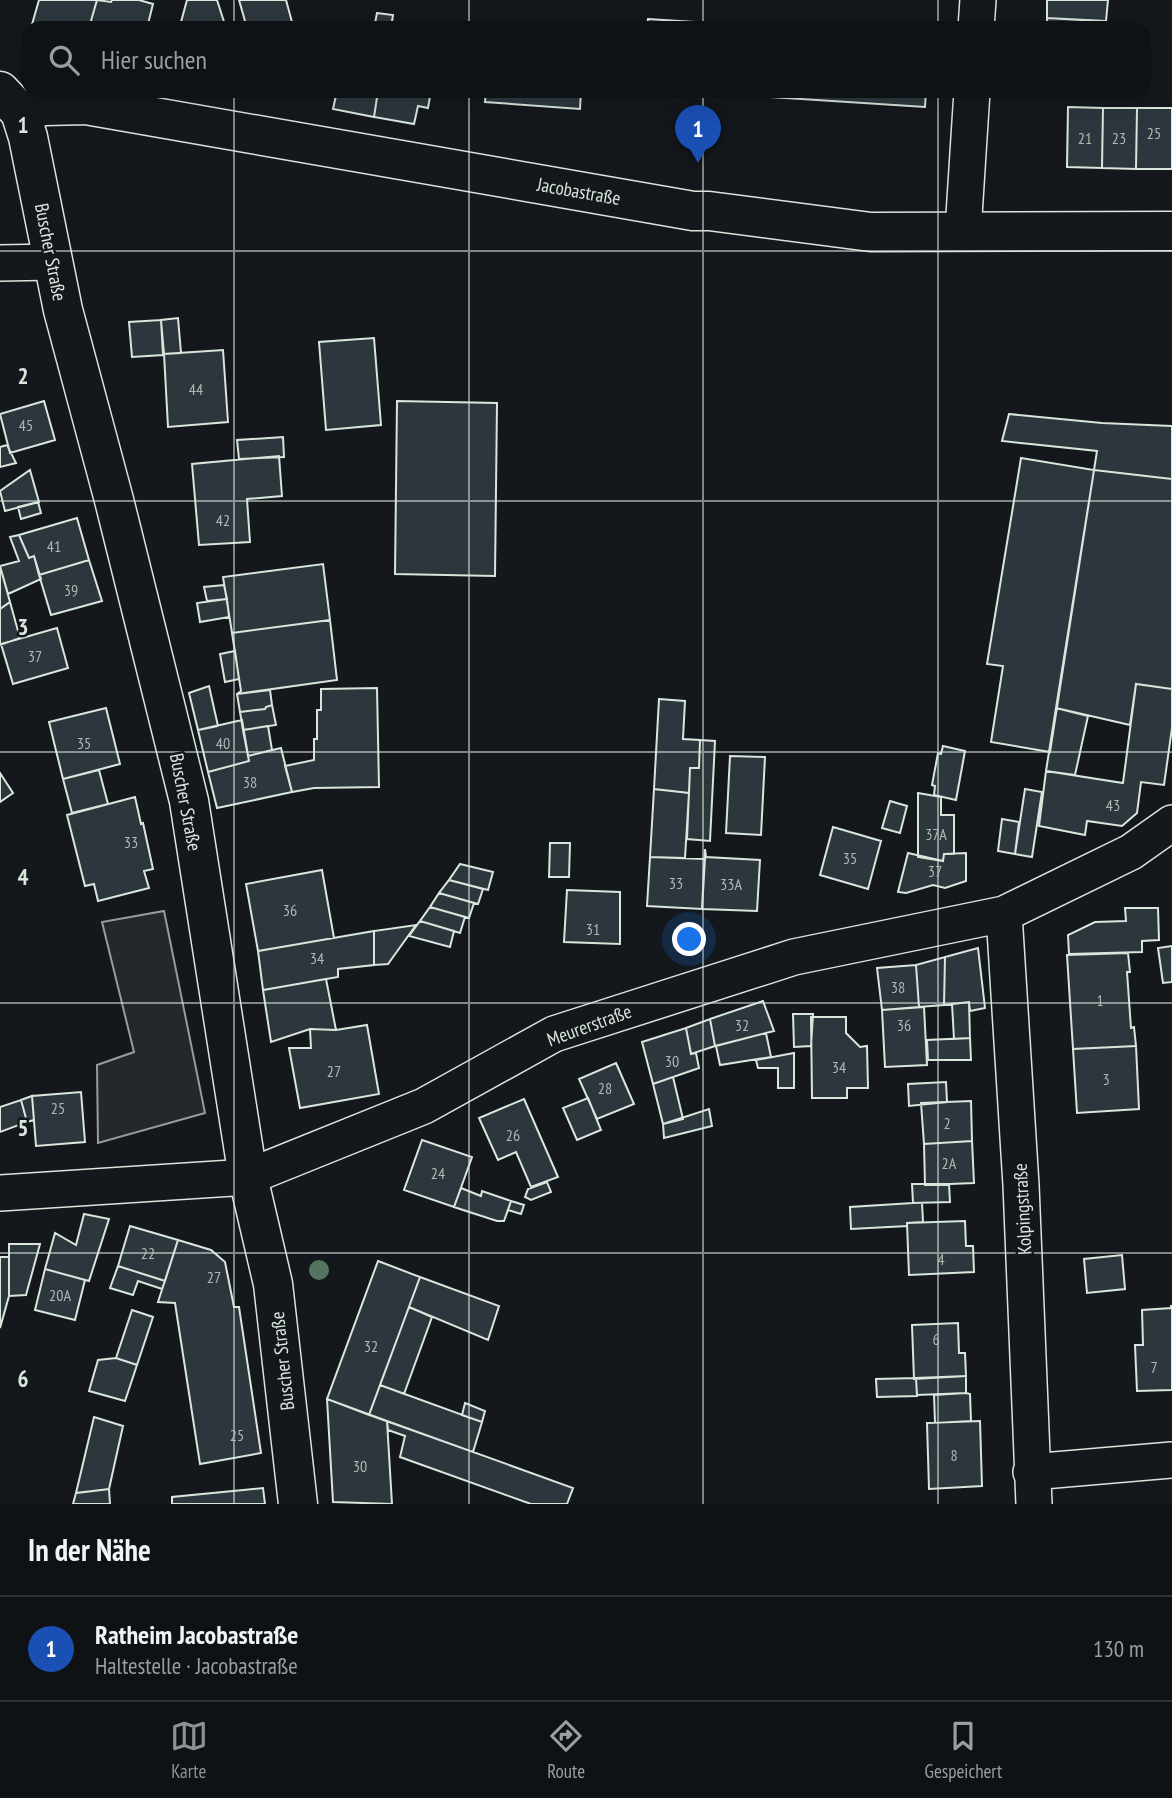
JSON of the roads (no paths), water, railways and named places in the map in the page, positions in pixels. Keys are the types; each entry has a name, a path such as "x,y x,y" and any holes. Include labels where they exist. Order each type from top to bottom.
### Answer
{"main road":[{"name":"Jacobastraße","path":"10,101 44,106 86,105 693,211 871,232 1172,231"},
{"name":"Buscher Straße","path":"10,101 28,137 63,310 114,500 189,801 248,1177 274,1284 298,1504"}],"street":[{"path":"976,21 978,0"},
{"path":"963,231 972,98"},
{"path":"0,263 53,262"},
{"name":"Meurerstraße","path":"0,1193 248,1177 425,1106 554,1034 794,957 1004,914 1131,852 1172,823"},
{"name":"Kolpingstraße","path":"1004,914 1021,1185 1033,1488"},
{"path":"1033,1488 1172,1460"}],"place":[{"name":"Ratheim Jacobastraße","path":"698,163"}]}
